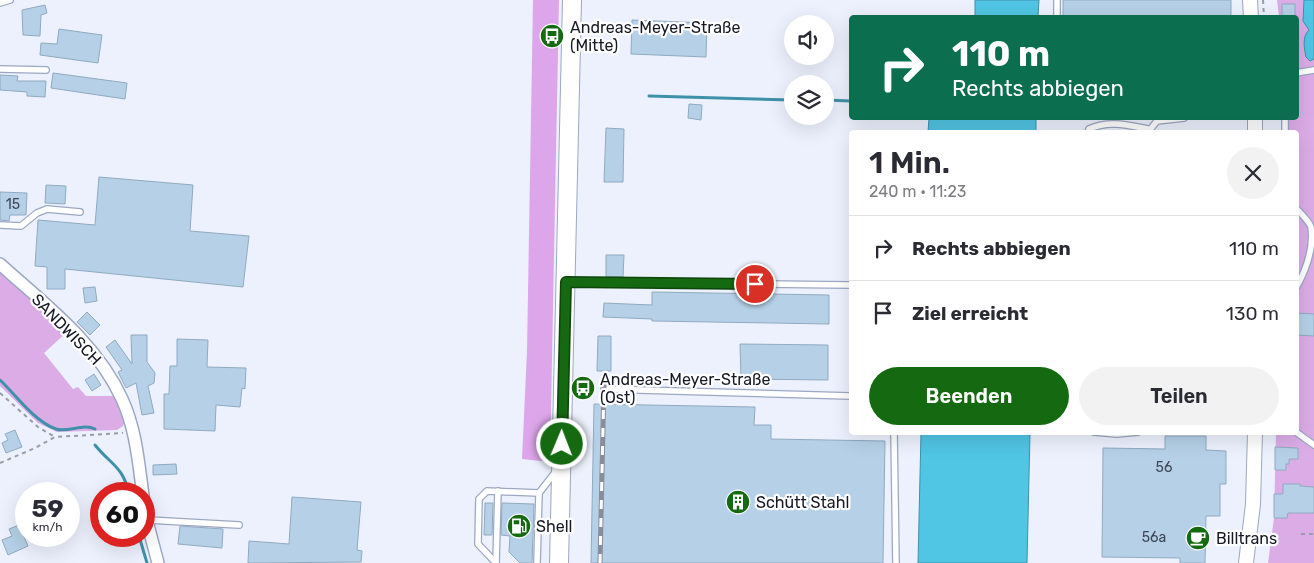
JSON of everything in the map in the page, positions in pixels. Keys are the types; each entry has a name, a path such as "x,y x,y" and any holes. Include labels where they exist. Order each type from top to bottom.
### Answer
{"main road":[{"path":"559,563 572,0"}],"street":[{"path":"1250,0 1251,15"},
{"name":"SANDWISCH","path":"0,264 68,325 114,382 133,431 142,482"},
{"path":"1246,563 1252,504 1255,435"},
{"name":"SANDWISCH","path":"154,547 158,563"}],"lane":[{"path":"0,3 10,0"},
{"path":"1057,0 1057,15"},
{"path":"0,69 46,70"},
{"path":"1299,72 1314,70"},
{"path":"1149,130 1156,121 1165,120"},
{"path":"1089,130 1100,124 1117,123 1144,130"},
{"path":"0,225 21,226 37,213 47,209 80,212"},
{"path":"1299,212 1311,226 1312,246 1304,274 1299,283"},
{"path":"566,282 849,285"},
{"path":"604,389 849,396"},
{"path":"1299,434 1314,445"},
{"path":"894,435 896,563"},
{"path":"537,563 539,493 561,464"},
{"path":"496,563 478,544 479,499 487,491 539,493"},
{"path":"496,563 498,491"},
{"path":"155,520 239,525"}],"path":[{"path":"1263,0 1264,15"},
{"path":"0,393 38,427 55,437"},
{"path":"0,463 36,448 55,437 118,435 133,431"},
{"path":"1301,534 1314,534"}],"shaded area":[{"path":"533,0 559,0 550,462 522,459 527,351"},
{"path":"1277,0 1314,0 1314,563 1268,563 1274,518 1276,435 1299,435 1299,130 1281,130 1281,120 1299,120 1299,15 1279,15"},
{"path":"0,270 67,332 44,353 73,389 78,387 86,396 116,396 125,420 123,426 117,430 57,432 38,423 0,386"}],"water":[{"path":"975,0 1039,0 1038,15 975,15"},
{"path":"1304,0 1314,0 1314,59 1310,61 1306,57 1304,46 1305,35 1309,30 1303,21"},
{"path":"929,120 1036,120 1036,130 928,130"},
{"path":"921,435 1030,435 1027,563 918,563"}],"building":[{"path":"1063,0 1231,0 1231,15 1063,15"},
{"path":"1282,4 1295,4 1295,15 1282,15"},
{"path":"45,5 47,13 41,15 40,36 23,35 22,10"},
{"path":"632,20 707,23 706,57 631,54"},
{"path":"59,29 102,35 98,63 40,55 41,43 57,44"},
{"path":"53,73 127,83 125,99 51,88"},
{"path":"0,75 18,76 17,81 46,81 45,97 27,96 27,92 0,90"},
{"path":"689,104 702,105 701,120 688,118"},
{"path":"606,128 624,129 623,182 604,182"},
{"path":"99,177 193,185 190,231 249,236 243,287 65,269 65,289 47,289 47,267 35,266 38,220 95,225"},
{"path":"46,185 66,186 65,204 45,203"},
{"path":"0,192 27,193 26,215 10,215 9,221 0,220"},
{"path":"606,255 624,255 623,277 606,277"},
{"path":"95,287 97,301 85,303 83,288"},
{"path":"652,292 829,295 829,324 652,321 652,319 603,317 604,303 652,305"},
{"path":"87,312 100,325 90,335 77,322"},
{"path":"1299,313 1314,314 1314,336 1299,335"},
{"path":"131,335 147,335 147,362 155,373 154,383 148,386 154,413 142,415 136,383 126,388 118,372 122,370 106,347 115,340 132,364"},
{"path":"598,336 611,336 611,371 597,371"},
{"path":"177,339 208,340 207,367 246,368 245,389 242,388 240,407 216,405 215,431 164,429 164,394 169,394 170,366 177,366"},
{"path":"740,344 828,345 828,380 741,379"},
{"path":"94,374 101,385 92,391 85,380"},
{"name":"Schütt Stahl","path":"594,404 755,407 754,425 771,425 771,439 885,441 883,563 591,563"},
{"path":"15,430 22,447 6,453 2,443 8,440 5,434"},
{"path":"1165,436 1206,436 1206,450 1226,451 1226,484 1220,484 1220,516 1206,516 1205,563 1180,563 1180,558 1102,557 1103,448 1165,449"},
{"path":"1275,447 1298,448 1298,459 1289,459 1289,464 1286,464 1286,470 1275,470"},
{"path":"176,464 177,474 153,475 153,465"},
{"path":"1283,484 1300,484 1300,486 1314,487 1314,513 1288,513 1287,518 1274,518 1274,494 1283,494"},
{"path":"292,497 361,502 357,550 362,551 361,562 248,563 249,541 289,544"},
{"path":"485,503 493,503 492,535 484,535"},
{"path":"502,503 534,504 532,563 520,563 509,552 510,536 501,535"},
{"path":"180,526 223,529 222,548 178,544"},
{"path":"15,527 15,547 26,547 8,555 2,540 12,536 9,529"}],"waterway":[{"path":"649,96 784,100"},
{"path":"834,100 849,101"},
{"path":"0,380 33,414 48,425 61,430 86,427 95,429"},
{"path":"95,445 116,466 125,482"},
{"path":"142,547 147,563"}],"railway":[{"path":"600,563 604,382"}],"place":[{"name":"Andreas-Meyer-Straße (Mitte)","path":"552,36"},
{"name":"Andreas-Meyer-Straße (Ost)","path":"583,388"},
{"name":"Schütt Stahl","path":"738,502"},
{"name":"Shell","path":"519,526"},
{"name":"Billtrans","path":"1198,538"}],"route":[{"path":"562,444 566,282 755,284"}]}
